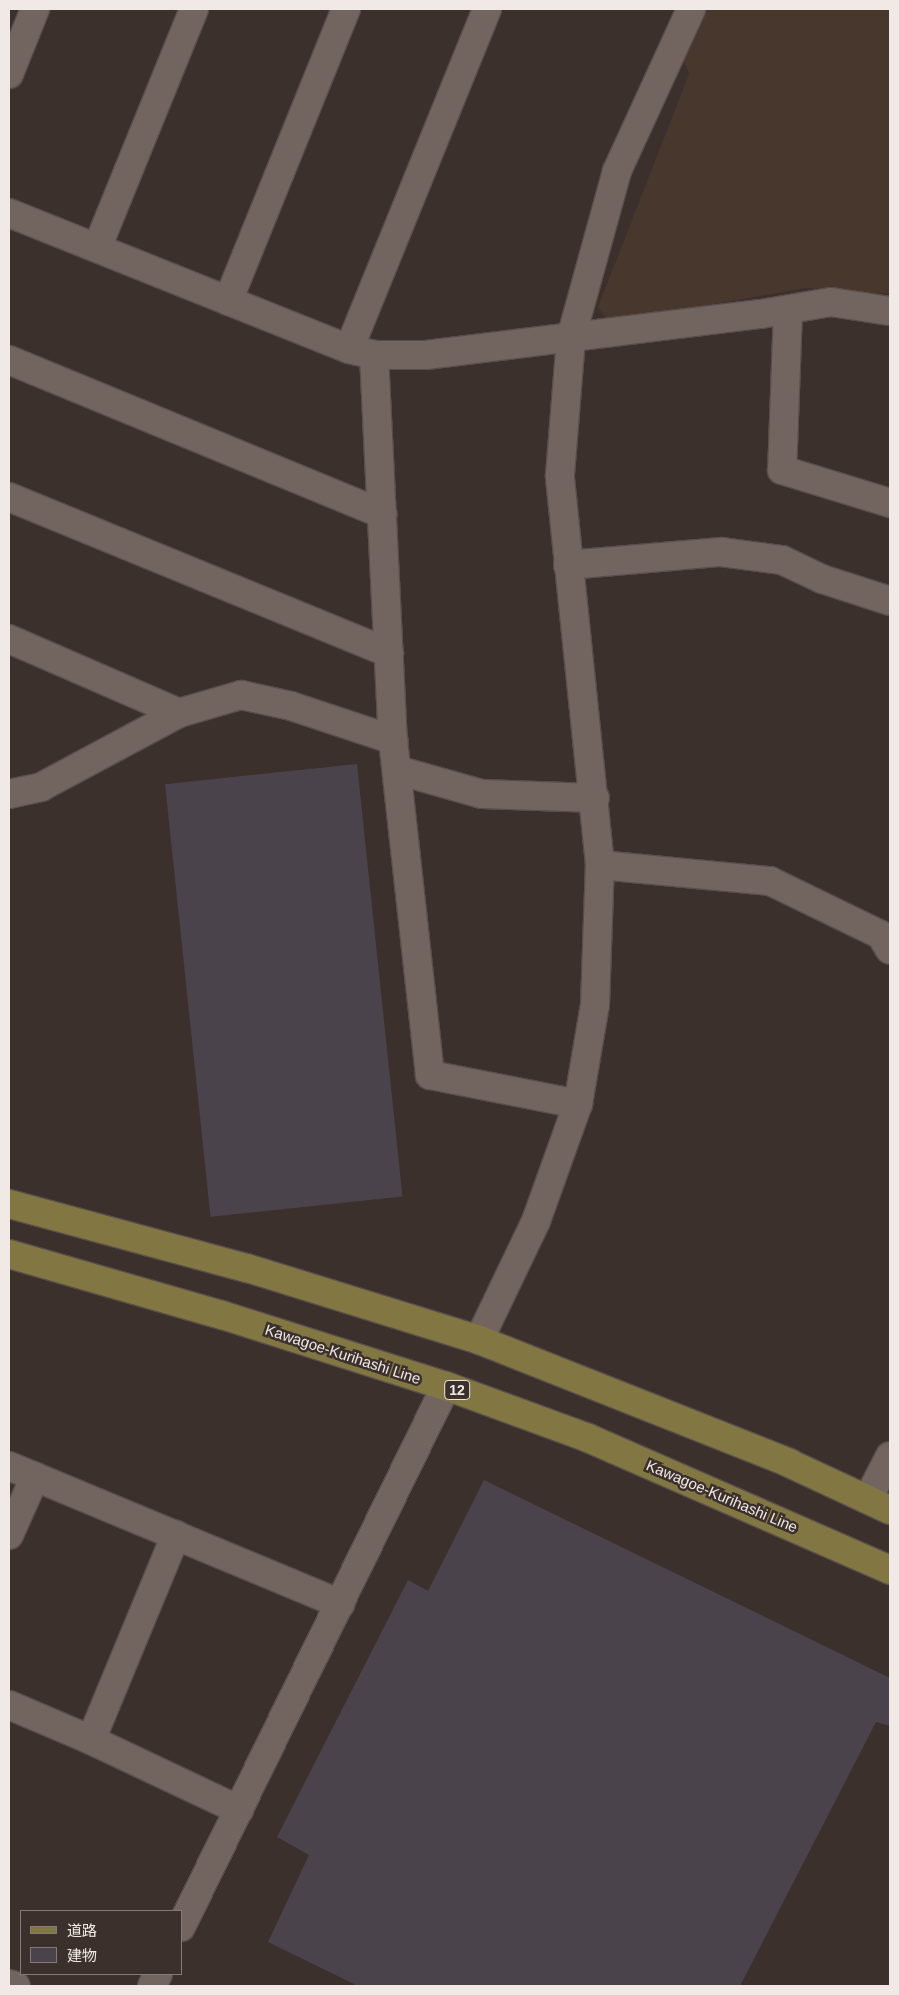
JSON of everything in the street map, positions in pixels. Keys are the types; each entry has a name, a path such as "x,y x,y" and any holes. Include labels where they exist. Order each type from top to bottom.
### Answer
{"main road":[{"path":"9,1204 247,1268 479,1340 790,1463 879,1505"},
{"name":"Kawagoe-Kurihashi Line","path":"9,1254 222,1315 446,1386 588,1438 890,1570"}],"street":[{"path":"9,74 35,9"},
{"path":"97,248 194,9"},
{"path":"228,301 346,9"},
{"path":"487,9 361,352 382,514 393,740 430,1075 578,1104"},
{"path":"479,1340 536,1221 578,1104 595,1005 600,865 595,798 568,564 560,475 571,338 617,171 692,9"},
{"path":"9,213 361,352 426,355 788,310 831,302 890,311"},
{"path":"788,310 782,470 890,503"},
{"path":"9,360 382,514"},
{"path":"9,497 389,653"},
{"path":"568,564 721,552 782,560 822,579 890,601"},
{"path":"9,639 179,713"},
{"path":"9,794 41,787 179,713 241,695 291,706 393,740"},
{"path":"397,770 482,794 595,798"},
{"path":"9,774 41,787"},
{"path":"600,865 770,881 880,935 890,950"},
{"path":"182,1925 446,1386"},
{"path":"879,1505 890,1456"},
{"path":"9,1466 340,1604"},
{"path":"9,1535 35,1477"},
{"path":"91,1740 176,1535"},
{"path":"9,1705 91,1740 239,1810"},
{"path":"9,1984 16,1986"}],"shaded area":[{"path":"708,9 890,9 890,294 805,288 610,323 598,307 689,74 684,61"}],"building":[{"path":"357,764 402,1197 211,1217 165,784"},
{"path":"484,1480 890,1678 890,1726 876,1722 740,1986 358,1986 268,1942 309,1855 277,1837 408,1580 428,1591"}]}
